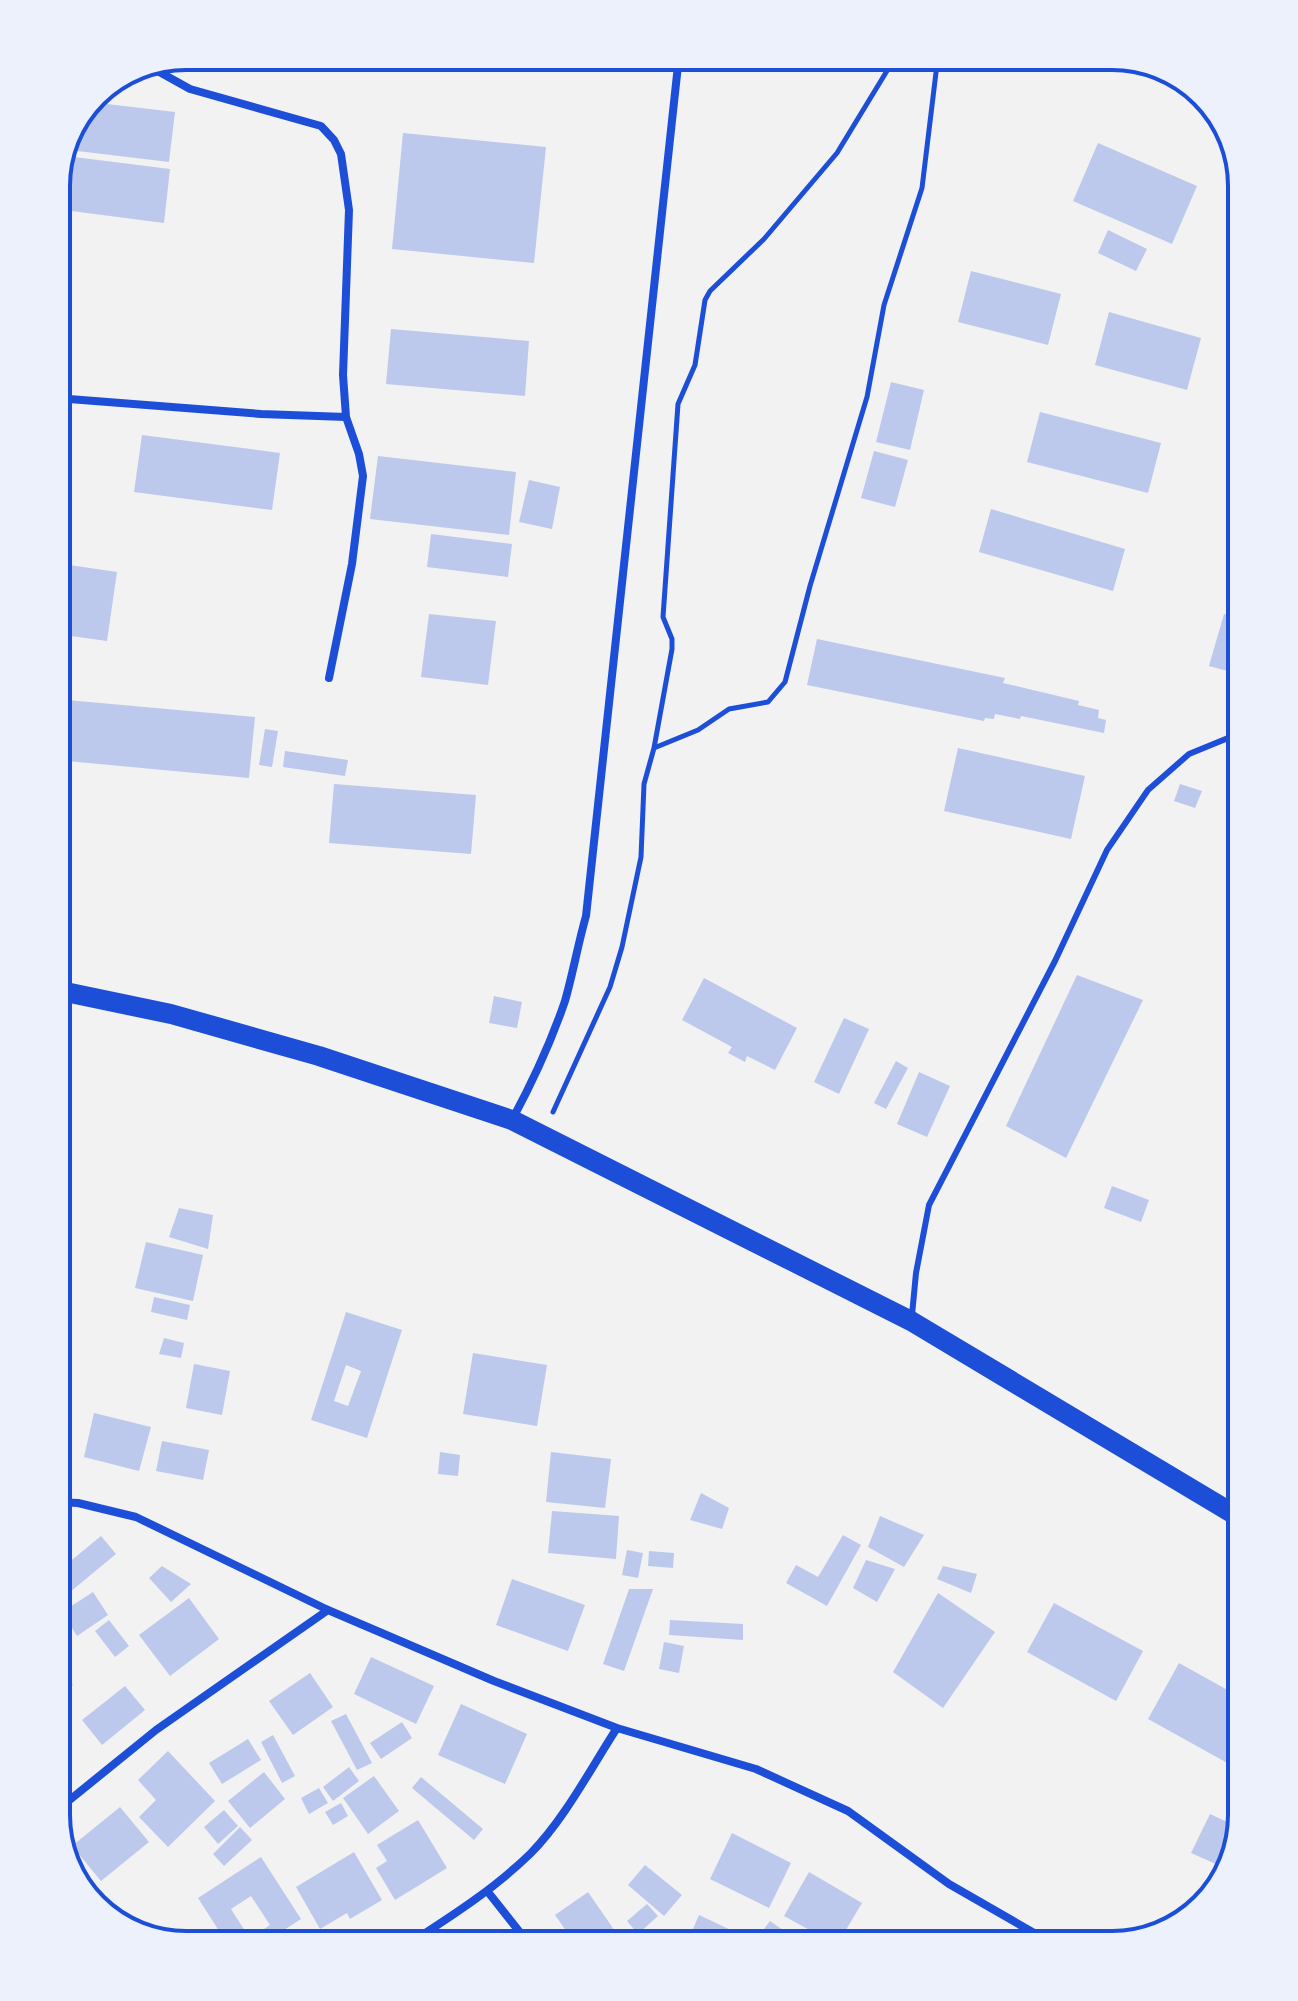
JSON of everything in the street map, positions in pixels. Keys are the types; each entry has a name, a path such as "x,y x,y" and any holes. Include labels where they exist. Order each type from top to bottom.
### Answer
{"main road":[{"path":"70,993 171,1014 512,1120 911,1321 1228,1511"}],"street":[{"path":"512,1120 533,1082 566,998 586,916 677,70"},
{"path":"161,73 190,89 321,126 334,140 341,154 349,210 343,375 346,417 363,476 352,564 329,678"},
{"path":"70,399 261,414 346,417"},
{"path":"70,1503 136,1517 328,1610 494,1681 617,1728 756,1769 848,1811 949,1884 1031,1931"},
{"path":"70,1800 156,1730 328,1610"},
{"path":"428,1931 488,1892 532,1852 617,1728"},
{"path":"488,1892 519,1931"}],"lane":[{"path":"911,1321 916,1273 929,1205 1055,961 1107,850 1148,790 1189,754 1228,738"}],"path":[{"path":"543,1135 604,1001 622,947 641,857 644,784 654,748 672,649 672,639 663,617 678,404 695,365 705,300 710,291 764,239 837,153 887,70"},
{"path":"654,748 698,730 729,709 768,702 785,682 810,586 867,397 884,305 922,188 936,70"}],"building":[{"path":"104,104 175,112 169,162 76,151 90,121"},
{"path":"403,133 546,147 534,263 392,249"},
{"path":"1098,143 1197,186 1172,244 1073,201"},
{"path":"74,157 170,169 164,223 70,211"},
{"path":"1108,230 1147,249 1136,271 1098,253"},
{"path":"971,271 1061,294 1048,345 958,322"},
{"path":"1109,312 1201,338 1187,390 1095,365"},
{"path":"391,329 529,341 525,396 386,384"},
{"path":"891,382 924,390 910,450 876,442"},
{"path":"1040,412 1161,443 1148,493 1027,462"},
{"path":"142,435 280,453 272,510 134,492"},
{"path":"874,451 908,460 895,507 861,498"},
{"path":"378,456 516,472 509,535 370,519"},
{"path":"529,480 560,487 552,529 519,522"},
{"path":"991,509 1125,549 1113,591 979,552"},
{"path":"431,534 512,544 508,577 427,567"},
{"path":"70,565 117,572 107,641 70,636"},
{"path":"429,614 496,621 488,685 421,677"},
{"path":"1224,614 1228,615 1228,671 1209,666"},
{"path":"817,639 1005,678 1003,683 1079,701 1078,705 1099,710 1098,718 1106,720 1104,733 1021,716 1020,719 995,714 994,719 985,718 984,721 807,685"},
{"path":"70,700 255,717 249,778 70,761"},
{"path":"265,729 278,731 272,767 259,765"},
{"path":"958,748 1085,776 1071,839 944,811"},
{"path":"285,751 348,760 345,776 283,767"},
{"path":"334,784 476,795 471,854 329,843"},
{"path":"1180,784 1202,791 1195,808 1174,801"},
{"path":"1077,975 1143,1000 1066,1158 1006,1126"},
{"path":"704,978 797,1028 775,1070 747,1056 745,1062 728,1053 732,1047 682,1020"},
{"path":"494,996 522,1002 517,1028 489,1023"},
{"path":"844,1018 869,1029 839,1094 814,1082"},
{"path":"896,1061 908,1068 886,1109 874,1103"},
{"path":"919,1072 950,1086 927,1137 897,1124"},
{"path":"1112,1186 1149,1200 1141,1222 1104,1208"},
{"path":"179,1208 213,1215 208,1249 169,1237"},
{"path":"146,1242 203,1255 193,1301 135,1288"},
{"path":"154,1297 190,1305 187,1320 151,1312"},
{"path":"346,1312 402,1330 367,1438 311,1420","holes":["346,1365 361,1371 348,1406 334,1401"]},
{"path":"164,1338 184,1343 181,1358 159,1354"},
{"path":"473,1353 547,1365 537,1426 463,1414"},
{"path":"194,1364 230,1371 222,1415 186,1408"},
{"path":"94,1413 151,1427 139,1471 84,1457"},
{"path":"162,1441 209,1450 203,1480 156,1471"},
{"path":"440,1452 460,1455 458,1476 438,1474"},
{"path":"551,1452 611,1459 605,1508 546,1502"},
{"path":"701,1493 729,1508 722,1529 690,1520"},
{"path":"552,1511 619,1516 616,1559 548,1553"},
{"path":"880,1516 924,1535 904,1567 868,1547"},
{"path":"843,1535 861,1545 827,1606 786,1583 796,1565 818,1577"},
{"path":"101,1536 116,1554 70,1592 70,1561"},
{"path":"627,1550 643,1553 638,1578 622,1575"},
{"path":"649,1551 674,1553 673,1568 648,1566"},
{"path":"866,1560 895,1569 877,1602 853,1588"},
{"path":"162,1566 191,1584 171,1602 149,1578"},
{"path":"943,1566 977,1574 971,1593 937,1579"},
{"path":"512,1579 585,1605 568,1651 496,1625"},
{"path":"629,1589 653,1589 624,1671 603,1664"},
{"path":"93,1592 108,1615 77,1636 70,1625 70,1607"},
{"path":"938,1593 995,1632 943,1708 893,1672"},
{"path":"189,1598 219,1639 170,1676 139,1635"},
{"path":"1054,1603 1143,1651 1116,1701 1027,1652"},
{"path":"109,1620 129,1646 115,1657 95,1631"},
{"path":"670,1620 743,1624 743,1640 669,1635"},
{"path":"664,1642 684,1646 679,1673 659,1669"},
{"path":"371,1657 434,1686 416,1724 354,1694"},
{"path":"1179,1663 1228,1690 1228,1763 1148,1719"},
{"path":"310,1673 333,1707 293,1735 269,1701"},
{"path":"125,1686 145,1710 102,1745 82,1720"},
{"path":"461,1704 527,1734 505,1784 438,1755"},
{"path":"346,1714 372,1763 357,1770 331,1721"},
{"path":"402,1722 412,1738 381,1759 370,1743"},
{"path":"273,1735 295,1776 282,1783 261,1742"},
{"path":"248,1739 261,1760 222,1784 209,1763"},
{"path":"168,1751 215,1801 168,1847 139,1817 156,1800 138,1780"},
{"path":"349,1767 359,1781 333,1801 323,1787"},
{"path":"264,1772 285,1799 250,1828 228,1801"},
{"path":"374,1776 399,1811 368,1834 343,1798"},
{"path":"421,1777 483,1829 474,1840 412,1788"},
{"path":"319,1788 328,1803 309,1814 301,1798"},
{"path":"341,1803 348,1816 333,1825 325,1812"},
{"path":"120,1807 149,1842 101,1881 74,1844"},
{"path":"224,1810 238,1826 218,1844 204,1827"},
{"path":"1210,1814 1227,1822 1226,1838 1217,1864 1191,1853"},
{"path":"418,1820 447,1868 395,1900 376,1868 387,1861 377,1845"},
{"path":"240,1827 252,1840 224,1866 213,1854"},
{"path":"732,1833 791,1863 769,1908 710,1879"},
{"path":"354,1852 382,1900 350,1919 347,1913 320,1929 296,1887"},
{"path":"261,1857 301,1919 282,1931 261,1931 270,1925 251,1896 231,1909 245,1931 219,1931 198,1898"},
{"path":"645,1865 682,1895 664,1916 628,1885"},
{"path":"809,1872 862,1903 845,1931 811,1931 784,1916"},
{"path":"588,1892 615,1931 566,1931 555,1915"},
{"path":"647,1904 658,1916 641,1931 635,1931 627,1921"},
{"path":"699,1915 733,1931 692,1931"},
{"path":"770,1921 783,1930 782,1931 762,1931"}]}
